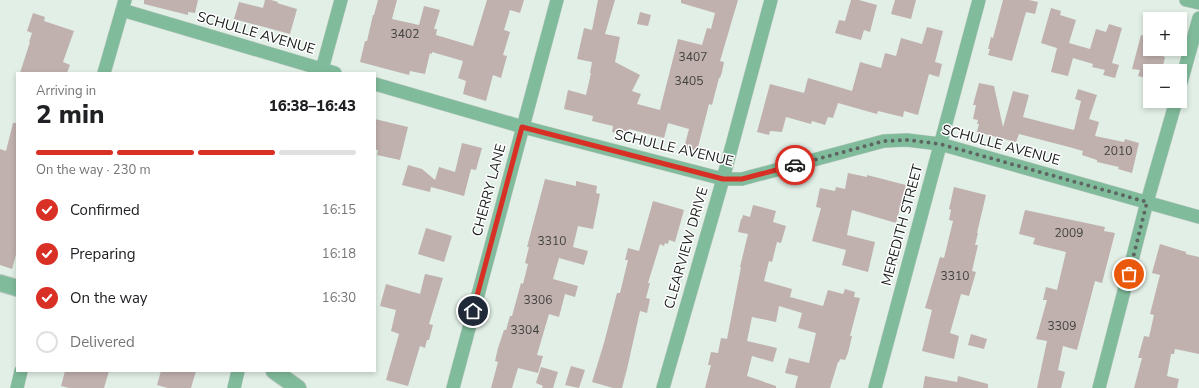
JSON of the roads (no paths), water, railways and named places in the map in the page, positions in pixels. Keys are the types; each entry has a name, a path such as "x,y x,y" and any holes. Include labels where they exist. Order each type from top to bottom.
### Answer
{"street":[{"path":"322,71 341,0"},
{"name":"CHERRY LANE","path":"453,388 557,0"},
{"name":"CLEARVIEW DRIVE","path":"663,388 723,179 771,0"},
{"name":"MEREDITH STREET","path":"875,388 979,0"},
{"path":"1186,0 1199,3"},
{"path":"104,72 123,5"},
{"name":"SCHULLE AVENUE","path":"123,5 322,71"},
{"path":"1186,64 1199,18"},
{"name":"SCHULLE AVENUE","path":"376,84 522,127 723,179 742,179 884,141 907,140 940,144 1199,217"},
{"path":"1100,388 1147,202 1174,108"},
{"path":"0,283 16,288"},
{"path":"17,388 21,372"},
{"path":"234,388 238,372"},
{"path":"275,372 298,388"}]}
